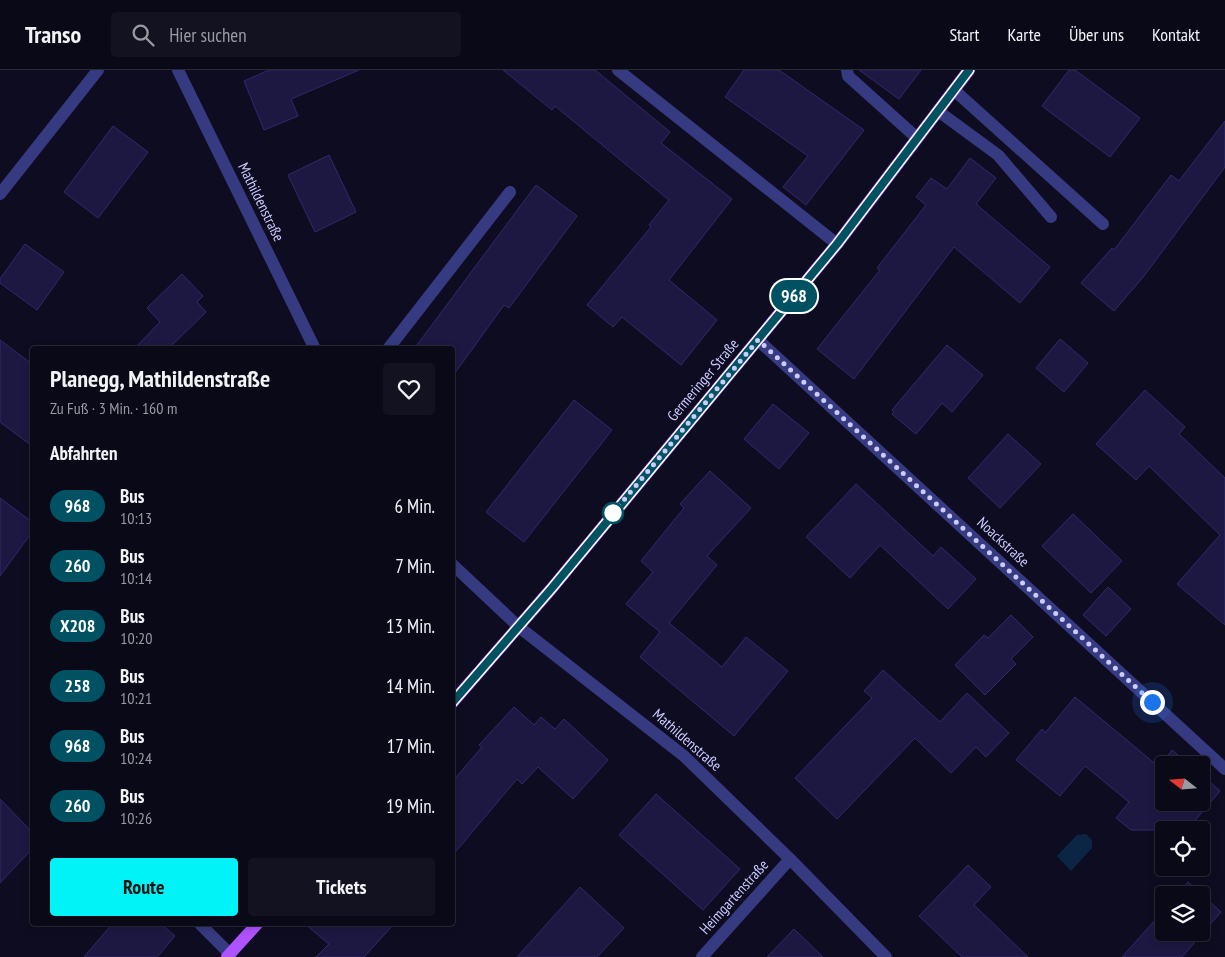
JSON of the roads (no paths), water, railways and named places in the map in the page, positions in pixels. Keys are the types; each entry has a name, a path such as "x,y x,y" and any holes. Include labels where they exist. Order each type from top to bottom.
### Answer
{"main road":[{"name":"Germeringer Straße","path":"455,701 519,627 837,244 969,70"},
{"path":"228,955 255,926"}],"street":[{"path":"0,194 98,70"},
{"name":"Mathildenstraße","path":"178,70 314,346"},
{"path":"618,70 837,244"},
{"path":"847,70 848,76 917,138"},
{"path":"954,90 1103,224"},
{"path":"938,111 998,155 1051,217"},
{"path":"390,346 510,192"},
{"name":"Noackstraße","path":"758,340 1225,769"},
{"name":"Mathildenstraße","path":"455,567 519,627 684,756 790,859 886,957"},
{"name":"Heimgartenstraße","path":"702,957 790,859"},
{"path":"202,926 228,955"}],"water":[{"path":"1086,834 1092,840 1092,848 1071,871 1057,856 1077,835"}]}
